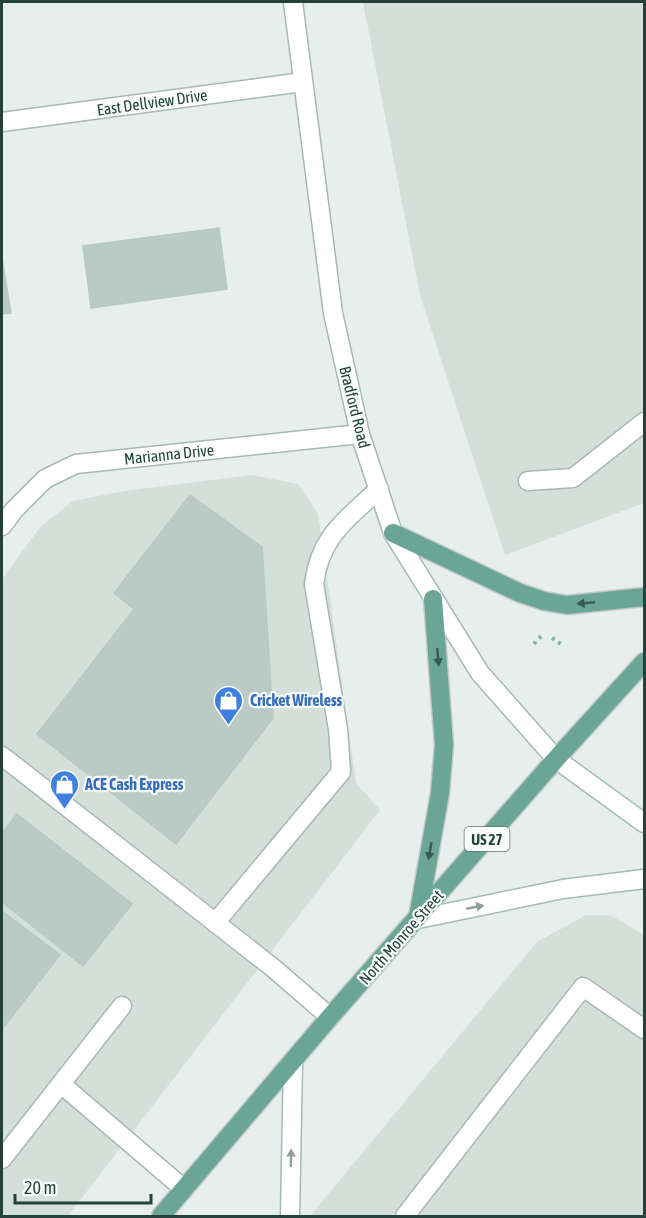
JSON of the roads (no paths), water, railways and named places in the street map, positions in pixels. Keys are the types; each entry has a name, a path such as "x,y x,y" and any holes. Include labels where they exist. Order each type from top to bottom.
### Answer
{"main road":[{"path":"393,533 520,593 544,601 567,605 645,597"},
{"path":"418,918 440,794 444,745 433,599"},
{"name":"North Monroe Street","path":"161,1216 330,1017 556,759 645,662"}],"street":[{"name":"Bradford Road","path":"293,2 333,313 360,434 393,533 480,673 556,759 645,823"},
{"name":"East Dellview Drive","path":"2,122 303,82"},
{"path":"528,481 573,478 645,422"},
{"name":"Marianna Drive","path":"2,526 14,510 45,479 76,464 360,434"},
{"path":"215,923 340,772 338,729 314,584 317,565 329,537 380,489"},
{"path":"2,756 215,923 330,1017"},
{"path":"418,918 563,890 645,879"},
{"path":"405,1216 583,987 645,1029"},
{"path":"2,1159 122,1006"},
{"path":"290,1216 292,1062"},
{"path":"61,1084 184,1189"}],"place":[{"name":"Cricket Wireless","path":"229,726"},
{"name":"ACE Cash Express","path":"64,810"}]}
